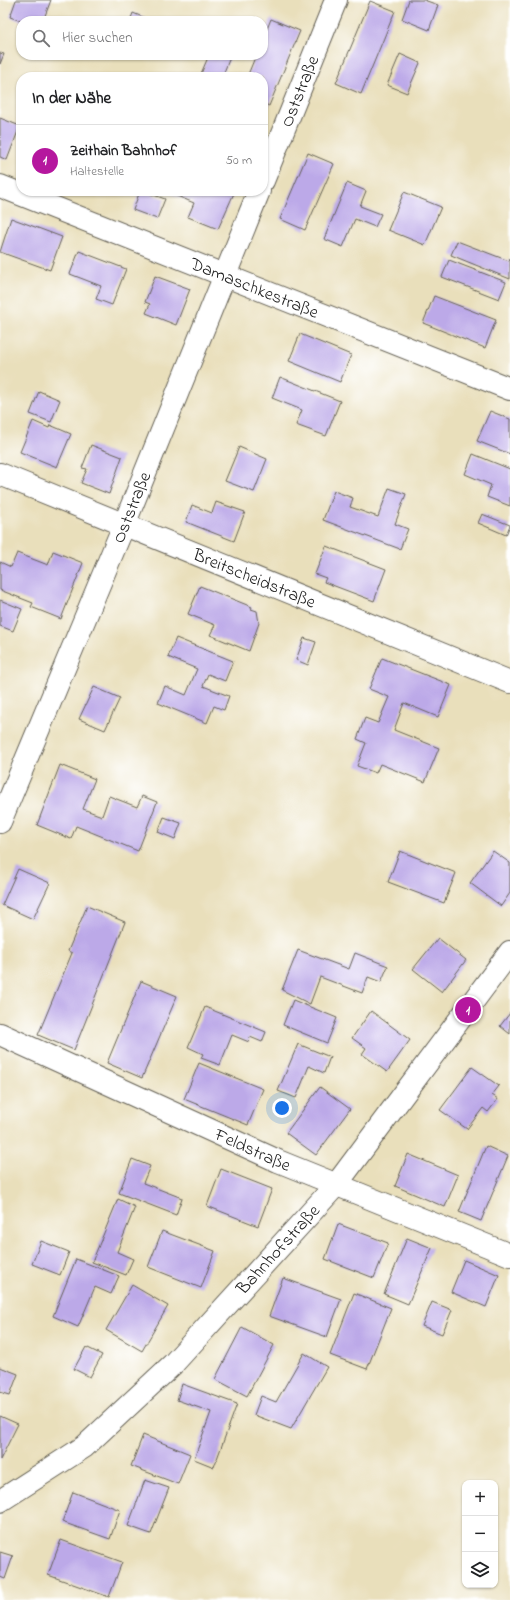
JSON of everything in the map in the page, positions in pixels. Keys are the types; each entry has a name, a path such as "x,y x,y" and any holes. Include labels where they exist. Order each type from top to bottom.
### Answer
{"street":[{"name":"Oststraße","path":"268,169 335,0"},
{"name":"Damaschkestraße","path":"0,186 16,192"},
{"name":"Damaschkestraße","path":"25,196 510,389"},
{"name":"Oststraße","path":"0,822 124,525 257,196"},
{"name":"Breitscheidstraße","path":"0,474 510,682"},
{"name":"Bahnhofstraße","path":"0,1502 84,1447 173,1364 336,1186 510,952"},
{"name":"Feldstraße","path":"0,1034 278,1161 336,1186 510,1255"}],"building":[{"path":"16,0 51,0 45,16 16,16 16,19 10,17"},
{"path":"409,0 424,0 438,5 429,30 402,19"},
{"path":"370,1 395,11 361,94 336,83"},
{"path":"133,13 140,16 132,16"},
{"path":"271,19 300,31 269,106 268,72 249,72 254,60 268,60 268,26"},
{"path":"0,53 4,54 0,64"},
{"path":"400,54 420,63 407,93 387,85"},
{"path":"207,60 229,60 224,72 202,72"},
{"path":"0,118 16,124 16,136 7,160 0,157"},
{"path":"308,153 334,164 305,230 280,219"},
{"path":"347,183 366,191 360,206 381,214 375,227 355,219 343,247 324,239"},
{"path":"404,192 441,207 425,245 388,230"},
{"path":"138,196 157,196 165,199 157,219 133,210"},
{"path":"177,196 233,196 218,229 188,217 194,203"},
{"path":"11,218 62,237 50,270 0,252"},
{"path":"457,241 509,261 510,258 510,279 451,255"},
{"path":"79,251 126,269 112,305 96,299 101,286 70,274"},
{"path":"449,260 506,282 499,299 442,277"},
{"path":"155,276 190,289 176,325 146,313 150,304 145,302"},
{"path":"434,296 496,320 485,348 423,323"},
{"path":"300,334 351,355 340,382 289,361"},
{"path":"280,377 340,401 326,436 296,425 302,410 272,398"},
{"path":"39,391 60,400 51,422 30,414"},
{"path":"490,411 510,419 510,454 477,441"},
{"path":"33,421 49,428 50,425 71,434 57,467 20,452"},
{"path":"91,445 122,457 109,494 81,483 87,469 82,468"},
{"path":"239,447 267,459 254,492 225,481"},
{"path":"473,454 510,469 510,506 487,497 491,485 465,474"},
{"path":"389,488 406,494 395,524 408,529 400,549 323,520 334,491 353,498 350,507 378,517"},
{"path":"216,502 245,512 234,541 186,522 192,505 212,513"},
{"path":"482,514 510,525 506,535 478,523"},
{"path":"326,546 386,569 374,601 324,582 326,578 315,574"},
{"path":"53,551 83,563 61,619 31,607 33,603 0,590 0,562 11,567 17,553 48,565"},
{"path":"200,586 252,607 251,609 257,611 259,623 249,651 210,635 215,625 188,614"},
{"path":"0,600 22,609 13,631 0,626"},
{"path":"176,638 233,661 225,681 208,674 203,686 229,696 224,710 214,706 207,723 158,703 165,686 186,695 197,669 168,657"},
{"path":"304,638 316,642 308,665 296,660"},
{"path":"382,658 451,685 438,717 404,703 394,730 439,748 425,782 380,764 376,773 357,766 366,743 357,739 365,718 378,723 389,697 369,689"},
{"path":"94,687 120,698 105,730 79,719"},
{"path":"60,765 95,779 83,809 102,816 109,796 137,807 142,796 157,802 138,851 76,826 71,839 37,825"},
{"path":"164,817 181,823 175,839 158,832"},
{"path":"400,851 456,873 444,903 388,882"},
{"path":"493,851 510,863 510,893 501,906 470,883"},
{"path":"18,869 50,883 33,919 2,905"},
{"path":"87,906 125,922 74,1050 38,1035 72,953 68,951"},
{"path":"438,938 466,960 442,992 413,969"},
{"path":"298,950 349,969 355,953 388,966 381,982 368,977 362,993 320,977 310,1004 282,990"},
{"path":"141,981 177,996 142,1078 107,1063"},
{"path":"293,1000 337,1018 327,1043 283,1025"},
{"path":"205,1007 266,1032 262,1042 250,1037 249,1042 232,1035 220,1065 201,1058 203,1054 188,1047"},
{"path":"371,1011 410,1040 387,1072 362,1054 366,1048 352,1038"},
{"path":"510,1013 510,1034 500,1026"},
{"path":"298,1044 330,1057 324,1073 309,1066 296,1098 278,1091"},
{"path":"199,1063 263,1089 248,1125 184,1099"},
{"path":"472,1067 499,1086 492,1095 498,1099 488,1112 483,1108 467,1129 440,1110"},
{"path":"320,1087 350,1109 316,1155 286,1133"},
{"path":"486,1146 508,1156 481,1221 459,1212"},
{"path":"408,1154 458,1175 445,1207 395,1186"},
{"path":"132,1159 150,1166 143,1183 182,1198 176,1215 119,1193"},
{"path":"221,1169 272,1189 258,1226 207,1206"},
{"path":"118,1199 135,1207 117,1252 133,1259 126,1275 92,1262"},
{"path":"338,1224 388,1243 374,1278 325,1259"},
{"path":"162,1231 215,1251 201,1288 148,1267"},
{"path":"407,1238 432,1248 408,1304 384,1294"},
{"path":"41,1241 69,1252 60,1275 32,1264"},
{"path":"76,1259 119,1276 111,1294 95,1287 78,1327 53,1316"},
{"path":"464,1260 499,1275 486,1307 451,1292"},
{"path":"283,1278 341,1299 327,1337 269,1316"},
{"path":"132,1285 168,1306 142,1351 106,1330"},
{"path":"354,1293 391,1308 367,1369 330,1355"},
{"path":"432,1302 452,1310 442,1334 422,1326"},
{"path":"242,1327 274,1345 247,1396 215,1379"},
{"path":"86,1347 102,1355 90,1377 74,1369"},
{"path":"304,1353 327,1367 291,1429 254,1415 261,1396 276,1402"},
{"path":"0,1367 18,1374 10,1395 0,1392"},
{"path":"182,1384 237,1404 214,1467 194,1459 211,1412 177,1400"},
{"path":"0,1416 18,1424 0,1460"},
{"path":"143,1435 190,1454 178,1484 131,1466"},
{"path":"145,1480 169,1488 151,1534 128,1526"},
{"path":"73,1492 120,1510 110,1539 62,1522"},
{"path":"61,1540 122,1562 109,1597 48,1575"},
{"path":"0,1552 13,1556 5,1579 0,1577"}],"place":[{"name":"Zeithain Bahnhof","path":"468,1010"}]}
